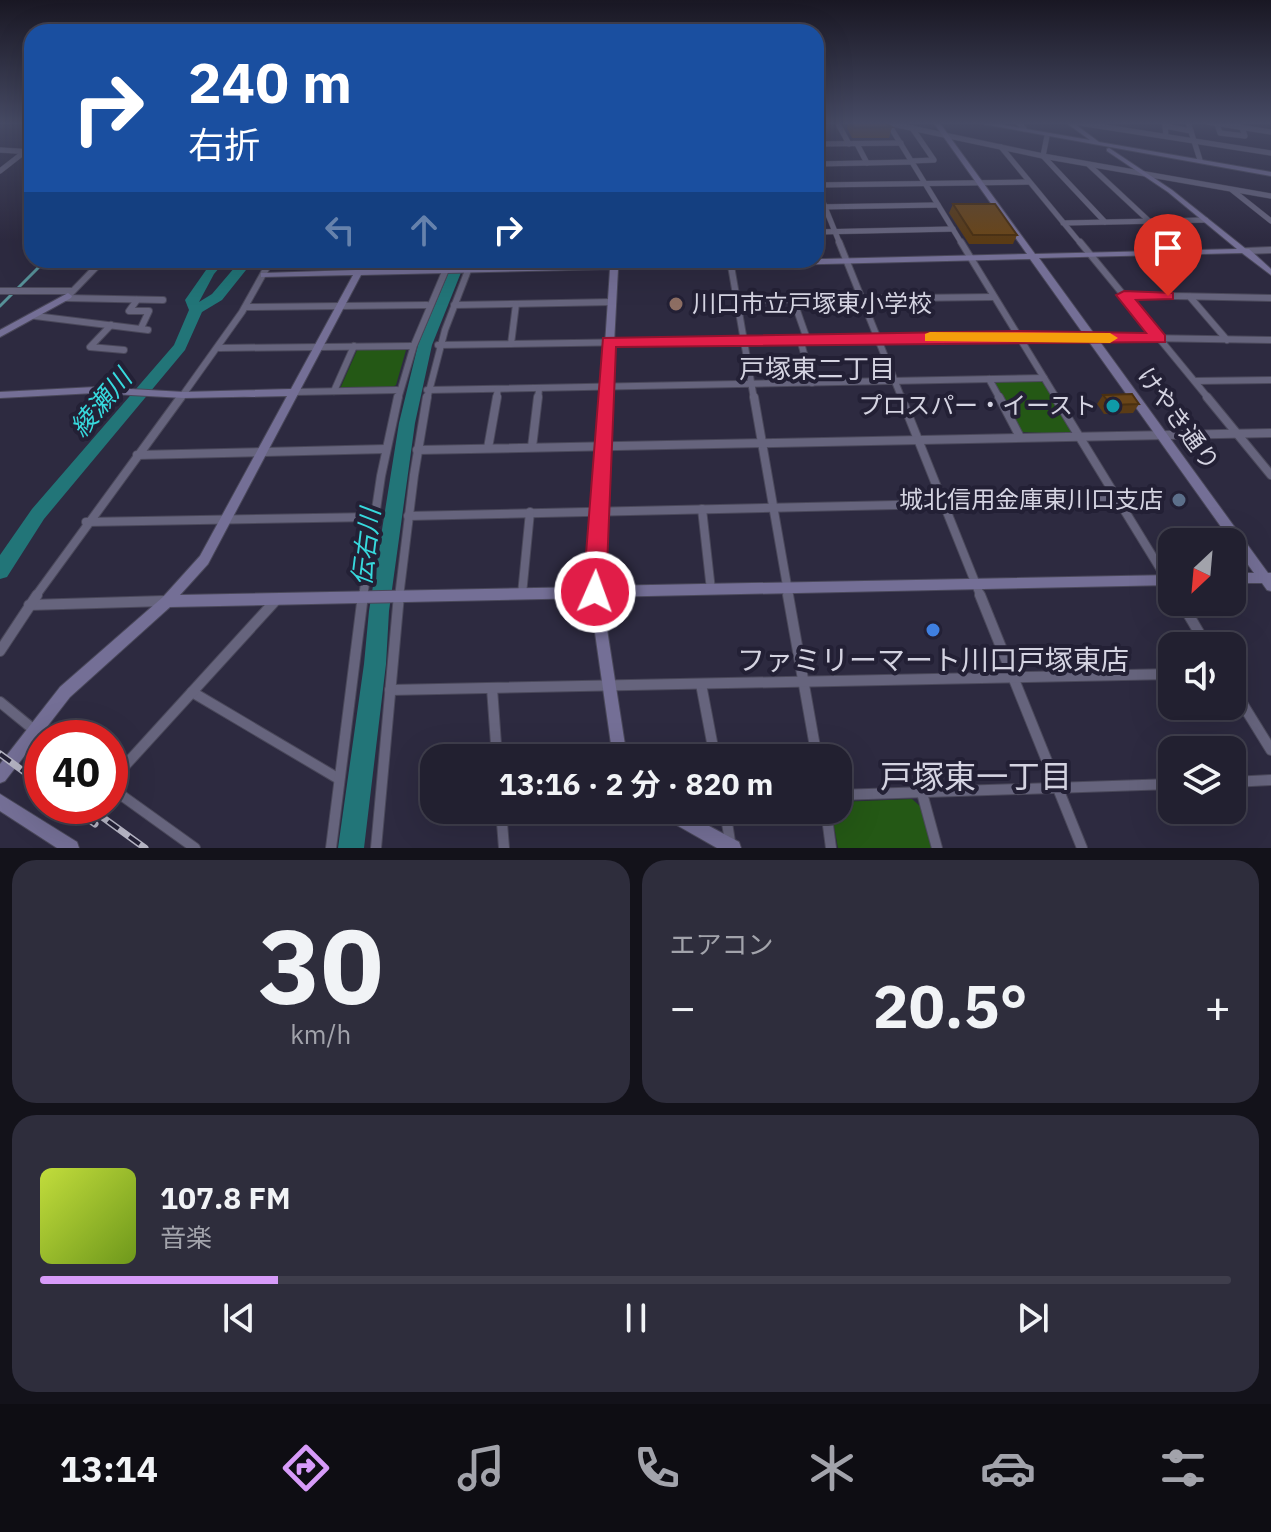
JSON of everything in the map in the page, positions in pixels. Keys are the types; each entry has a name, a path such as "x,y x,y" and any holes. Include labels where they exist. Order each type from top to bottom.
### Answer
{"street":[{"path":"912,162 1158,563"},
{"path":"824,164 917,162"},
{"name":"けやき通り","path":"964,162 1269,581"},
{"path":"1013,162 1271,475"},
{"path":"1048,162 1105,222"},
{"path":"1075,162 1271,196"},
{"path":"1126,162 1206,220 1271,273"},
{"path":"1198,162 1271,174"},
{"path":"1208,162 1271,174"},
{"path":"1089,164 1149,221"},
{"path":"824,185 1029,182"},
{"path":"1231,189 1271,221"},
{"path":"824,207 938,205"},
{"path":"824,213 835,231 1082,848"},
{"path":"1063,223 1206,220"},
{"path":"824,232 953,229"},
{"path":"824,261 1271,250"},
{"path":"0,334 69,295 95,268"},
{"path":"0,651 86,522 179,394 219,348 267,268"},
{"path":"48,720 65,692 167,601 204,560 361,268"},
{"path":"264,275 508,268"},
{"path":"614,268 595,592 618,744"},
{"path":"731,268 814,744"},
{"path":"331,848 374,517 397,390 427,305 447,270"},
{"path":"376,848 395,596 417,450 438,345 465,270"},
{"path":"0,291 163,300"},
{"path":"1124,295 1271,298"},
{"path":"736,300 994,297"},
{"path":"1190,297 1227,340"},
{"path":"793,299 812,383"},
{"path":"35,316 144,329 149,311 129,311 137,300"},
{"path":"454,305 612,302"},
{"path":"511,344 516,304"},
{"path":"246,307 427,305"},
{"path":"111,325 90,347 124,350"},
{"path":"438,345 1019,336 1271,340"},
{"path":"334,391 354,346"},
{"path":"219,348 412,346"},
{"path":"427,390 1044,378"},
{"path":"989,379 1020,437"},
{"path":"1195,381 1271,380"},
{"path":"488,448 498,389"},
{"path":"532,447 539,389"},
{"path":"0,395 106,390 179,394 397,390"},
{"path":"417,450 1271,433"},
{"path":"137,455 386,449"},
{"path":"408,516 1119,500"},
{"path":"702,509 711,590"},
{"path":"522,594 530,512"},
{"path":"86,522 374,517"},
{"path":"1246,579 1269,581"},
{"path":"29,605 1158,582"},
{"path":"128,765 277,599"},
{"path":"390,690 1158,674"},
{"path":"701,684 712,744"},
{"path":"492,688 496,744"},
{"path":"192,692 339,779"},
{"path":"0,702 24,722"},
{"path":"1246,710 1271,750"},
{"path":"0,776 24,750"},
{"path":"1246,781 1271,780"},
{"path":"852,795 1158,785"},
{"path":"922,793 937,848"},
{"path":"128,798 195,848"},
{"path":"0,802 71,848"},
{"path":"502,824 504,848"},
{"path":"689,824 732,848"},
{"path":"728,824 732,848"},
{"path":"828,824 831,848"}],"green space":[{"path":"358,348 406,350 396,385 391,388 340,389"},
{"path":"1040,381 1045,384 1072,429 1071,434 1020,432 994,385 997,382"},
{"path":"912,799 921,807 932,848 838,848 834,824 852,824 852,801"}],"building":[{"path":"953,204 995,204 1017,235 973,235"},
{"path":"1132,394 1139,404 1111,405 1103,395"}],"waterway":[{"path":"0,306 38,268"},
{"name":"綾瀬川","path":"196,310 192,300 213,268"},
{"path":"196,310 217,297 241,268"},
{"name":"伝右川","path":"351,848 379,611 407,423 425,345 457,268"},
{"name":"綾瀬川","path":"0,571 38,514 180,347 196,310"}],"railway":[{"path":"0,754 24,772"},
{"path":"112,824 145,848"}],"slow traffic":[{"path":"930,337 1110,338"}],"place":[{"name":"川口市立戸塚東小学校","path":"676,304"},
{"name":"プロスパー・イースト","path":"1113,406"},
{"name":"城北信用金庫東川口支店","path":"1179,500"},
{"name":"ファミリーマート川口戸塚東店","path":"933,630"}],"district":[{"name":"戸塚東二丁目","path":"817,369"},
{"name":"戸塚東一丁目","path":"976,777"}],"route":[{"path":"595,592 609,342 1019,336 1159,338 1124,295 1168,296"}]}
